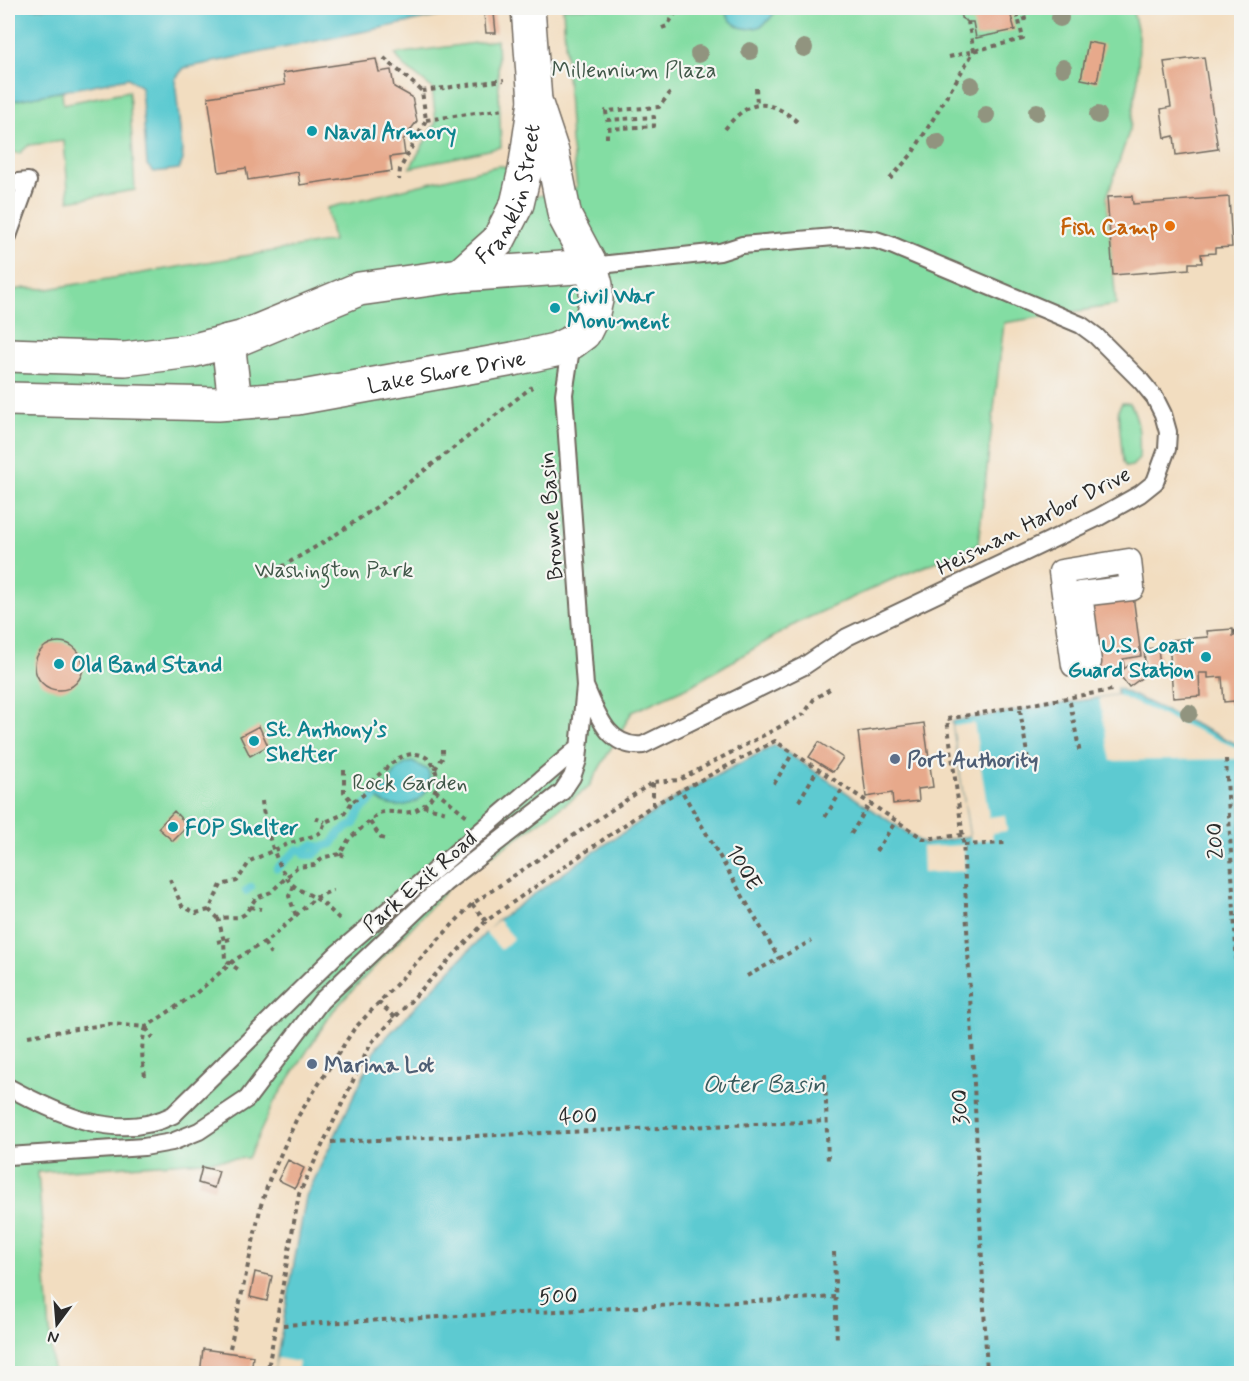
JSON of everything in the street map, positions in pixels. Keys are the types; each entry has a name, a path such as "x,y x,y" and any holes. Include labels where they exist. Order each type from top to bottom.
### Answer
{"street":[{"name":"Franklin Street","path":"460,274 498,241 517,204 525,170 520,105 529,16"},
{"name":"Franklin Street","path":"520,105 552,152 565,217 591,266"},
{"path":"8,356 125,359 191,351 241,338 358,289 460,274 591,266"},
{"name":"Lake Shore Drive","path":"8,399 235,403 297,398 380,385 555,350 584,333 592,317 596,300 596,285 591,266"},
{"path":"228,341 235,403"},
{"path":"1129,561 1132,588 1080,594 1089,662 1074,664 1060,572 1129,561"}],"lane":[{"path":"8,183 28,181 8,236"},
{"name":"Heisman Harbor Drive","path":"585,686 605,728 625,744 643,745 804,666 847,637 1090,521 1140,494 1155,482 1167,449 1168,432 1155,398 1096,336 1081,325 876,240 834,237 742,244 720,252 591,266"},
{"name":"Browne Basin","path":"572,342 564,394 585,686"},
{"name":"Park Exit Road","path":"8,1156 144,1148 172,1142 199,1131 247,1099 321,1001 445,883 562,792 572,777 578,760 585,686"},
{"path":"8,1087 59,1112 93,1124 132,1125 165,1119 182,1108 339,952 579,747"}],"path":[{"path":"1019,21 1025,19 1022,8"},
{"path":"662,28 667,26 676,12"},
{"path":"949,57 1023,39 1017,14"},
{"path":"890,179 912,154 974,51 969,22"},
{"path":"384,58 422,91 426,120 400,169 399,180"},
{"path":"422,91 504,80"},
{"path":"756,88 757,104"},
{"path":"608,138 607,129 654,126 654,117 607,120 606,111 659,106 670,93"},
{"path":"725,129 742,110 757,104 774,106 800,124"},
{"path":"426,120 520,105"},
{"path":"266,576 329,539 381,504 533,386"},
{"path":"1233,632 1242,631"},
{"path":"230,1348 261,1205 270,1178 297,1118 354,1029 378,1002 472,904 653,782 679,780 804,714 814,699 830,689"},
{"name":"300","path":"987,1374 964,845 947,719 1112,690"},
{"path":"1070,702 1080,754"},
{"path":"1020,710 1029,765"},
{"path":"267,1374 299,1194 371,1043 486,921 653,805 775,741 924,839 963,837"},
{"path":"435,769 443,757 443,747"},
{"path":"315,818 325,822 344,814 352,802 366,794 370,783 397,759 418,754 425,757 435,769 438,782 423,806 406,813 382,812 349,839 340,854"},
{"path":"774,784 792,756"},
{"name":"200","path":"1226,759 1242,1064"},
{"path":"344,770 344,792 352,802"},
{"path":"800,801 816,772"},
{"path":"653,782 653,805"},
{"path":"435,790 482,830"},
{"path":"825,817 842,790"},
{"name":"100E","path":"683,793 778,959"},
{"path":"262,801 264,819 274,850 286,875 294,886 315,898 359,935"},
{"path":"423,806 445,811 450,802"},
{"path":"851,834 868,806"},
{"path":"170,879 182,906 196,913 209,910 222,885 237,881 250,861 316,835 321,832 325,822"},
{"path":"370,822 381,838 386,839"},
{"path":"876,851 894,824"},
{"path":"964,845 1007,843"},
{"path":"218,918 240,917 255,898 271,892 286,875 297,867 314,865 325,857 340,854 347,857"},
{"path":"294,886 289,896 296,916"},
{"path":"146,1080 141,1059 142,1037 146,1027 195,994 247,951 264,943 315,898 333,890"},
{"path":"472,904 486,921"},
{"path":"250,907 261,909"},
{"path":"209,910 218,918 224,941 225,960 239,970"},
{"path":"217,942 230,939"},
{"path":"747,976 811,941"},
{"path":"264,943 271,954"},
{"path":"378,1002 395,1017"},
{"path":"28,1036 110,1023 146,1027"},
{"path":"146,1027 153,1038"},
{"path":"825,1074 828,1162"},
{"name":"400","path":"331,1142 827,1121"},
{"path":"834,1252 837,1342"},
{"name":"500","path":"283,1325 835,1297"}],"green space":[{"name":"Washington Park","path":"563,8 1132,8 1139,36 1138,78 1130,129 1107,197 1116,305 1004,323 978,545 893,579 799,622 692,685 632,712 588,788 453,883 333,1011 274,1102 248,1158 38,1172 53,1373 8,1374 8,291 26,288 48,289 333,241 327,208 497,166 509,168 504,203 577,188 571,141"},
{"path":"497,40 501,147 410,168 436,122 432,88 403,65 395,54"},
{"path":"62,91 63,104 129,91 135,190 69,201 64,141 29,145 19,154 11,151 12,101"},
{"path":"1122,403 1130,403 1133,409 1138,423 1139,437 1139,459 1132,466 1126,467 1123,462 1118,410"}],"water":[{"path":"8,8 505,8 455,13 184,68 175,79 183,160 179,169 153,172 147,165 141,87 128,78 12,101 11,151 8,153"},
{"path":"724,8 776,8 772,17 765,23 750,29 734,24"},
{"name":"Outer Basin","path":"1117,688 1241,746 1241,1373 274,1374 306,1197 377,1047 498,920 589,855 683,793 775,745 924,844 970,836 952,721 1117,695"},
{"path":"412,762 428,770 430,781 427,791 420,798 401,806 381,801 373,794 375,789 387,788 399,768"}],"pier":[{"path":"1117,695 1237,748 1238,759 1111,761 1099,698"},
{"path":"974,723 989,817 1005,815 1007,831 992,833 993,839 971,842 953,726"},
{"path":"964,845 965,871 923,873 922,847"},
{"path":"498,920 514,938 501,950 485,932"},
{"path":"277,1358 299,1362 297,1373 274,1373"}],"building":[{"path":"961,8 1018,8 1019,14 1011,16 1015,30 976,38 973,22 961,18"},
{"path":"494,13 496,33 486,33 484,14"},
{"path":"1088,42 1104,45 1097,82 1081,79"},
{"path":"1204,57 1218,149 1176,155 1174,136 1165,138 1161,109 1171,107 1164,62"},
{"name":"Naval Armory","path":"376,59 379,72 391,70 394,87 412,97 417,121 403,140 405,155 390,157 392,171 300,185 298,172 248,180 246,168 219,172 208,97 285,85 283,73"},
{"name":"Fish Camp","path":"1132,196 1133,204 1229,197 1232,247 1215,248 1215,253 1201,254 1202,263 1189,263 1189,269 1113,275 1107,197"},
{"path":"1132,588 1141,656 1123,659 1124,668 1090,672 1080,594"},
{"name":"U.S. Coast Guard Station","path":"1233,629 1233,636 1242,635 1242,708 1235,709 1234,701 1224,702 1222,677 1208,678 1208,673 1199,673 1200,696 1173,698 1169,640 1208,637 1207,631"},
{"name":"Old Band Stand","path":"59,642 76,649 83,666 76,683 59,690 42,683 35,666 42,649"},
{"path":"1158,648 1161,675 1146,676 1144,649"},
{"path":"1134,662 1144,676 1129,687 1118,673"},
{"name":"Port Authority","path":"924,723 933,787 918,789 919,801 893,804 892,793 866,797 858,732"},
{"name":"St. Anthony’s Shelter","path":"259,726 268,746 250,756 240,736"},
{"path":"819,742 843,758 833,772 809,757"},
{"name":"FOP Shelter","path":"174,811 188,826 173,841 158,828"},
{"path":"288,1160 304,1168 295,1188 278,1180"},
{"path":"202,1167 219,1171 214,1188 198,1183"},
{"path":"255,1272 272,1276 267,1301 250,1297"},
{"path":"203,1349 253,1356 251,1374 200,1374"}],"waterway":[{"path":"277,868 298,849 305,855 314,855 322,847 332,844 340,832 354,824 360,811 375,797"},
{"path":"303,851 312,845 322,847"},
{"path":"246,891 251,887"}],"place":[{"name":"Naval Armory","path":"312,131"},
{"name":"Fish Camp","path":"1170,226"},
{"name":"Civil War Monument","path":"555,308"},
{"name":"U.S. Coast Guard Station","path":"1206,657"},
{"name":"Old Band Stand","path":"59,664"},
{"name":"St. Anthony’s Shelter","path":"254,741"},
{"name":"Port Authority","path":"895,759"},
{"name":"FOP Shelter","path":"173,827"},
{"name":"Marina Lot","path":"312,1064"}],"park label":[{"name":"Millennium Plaza","path":"634,69"},
{"name":"Rock Garden","path":"410,782"}]}
